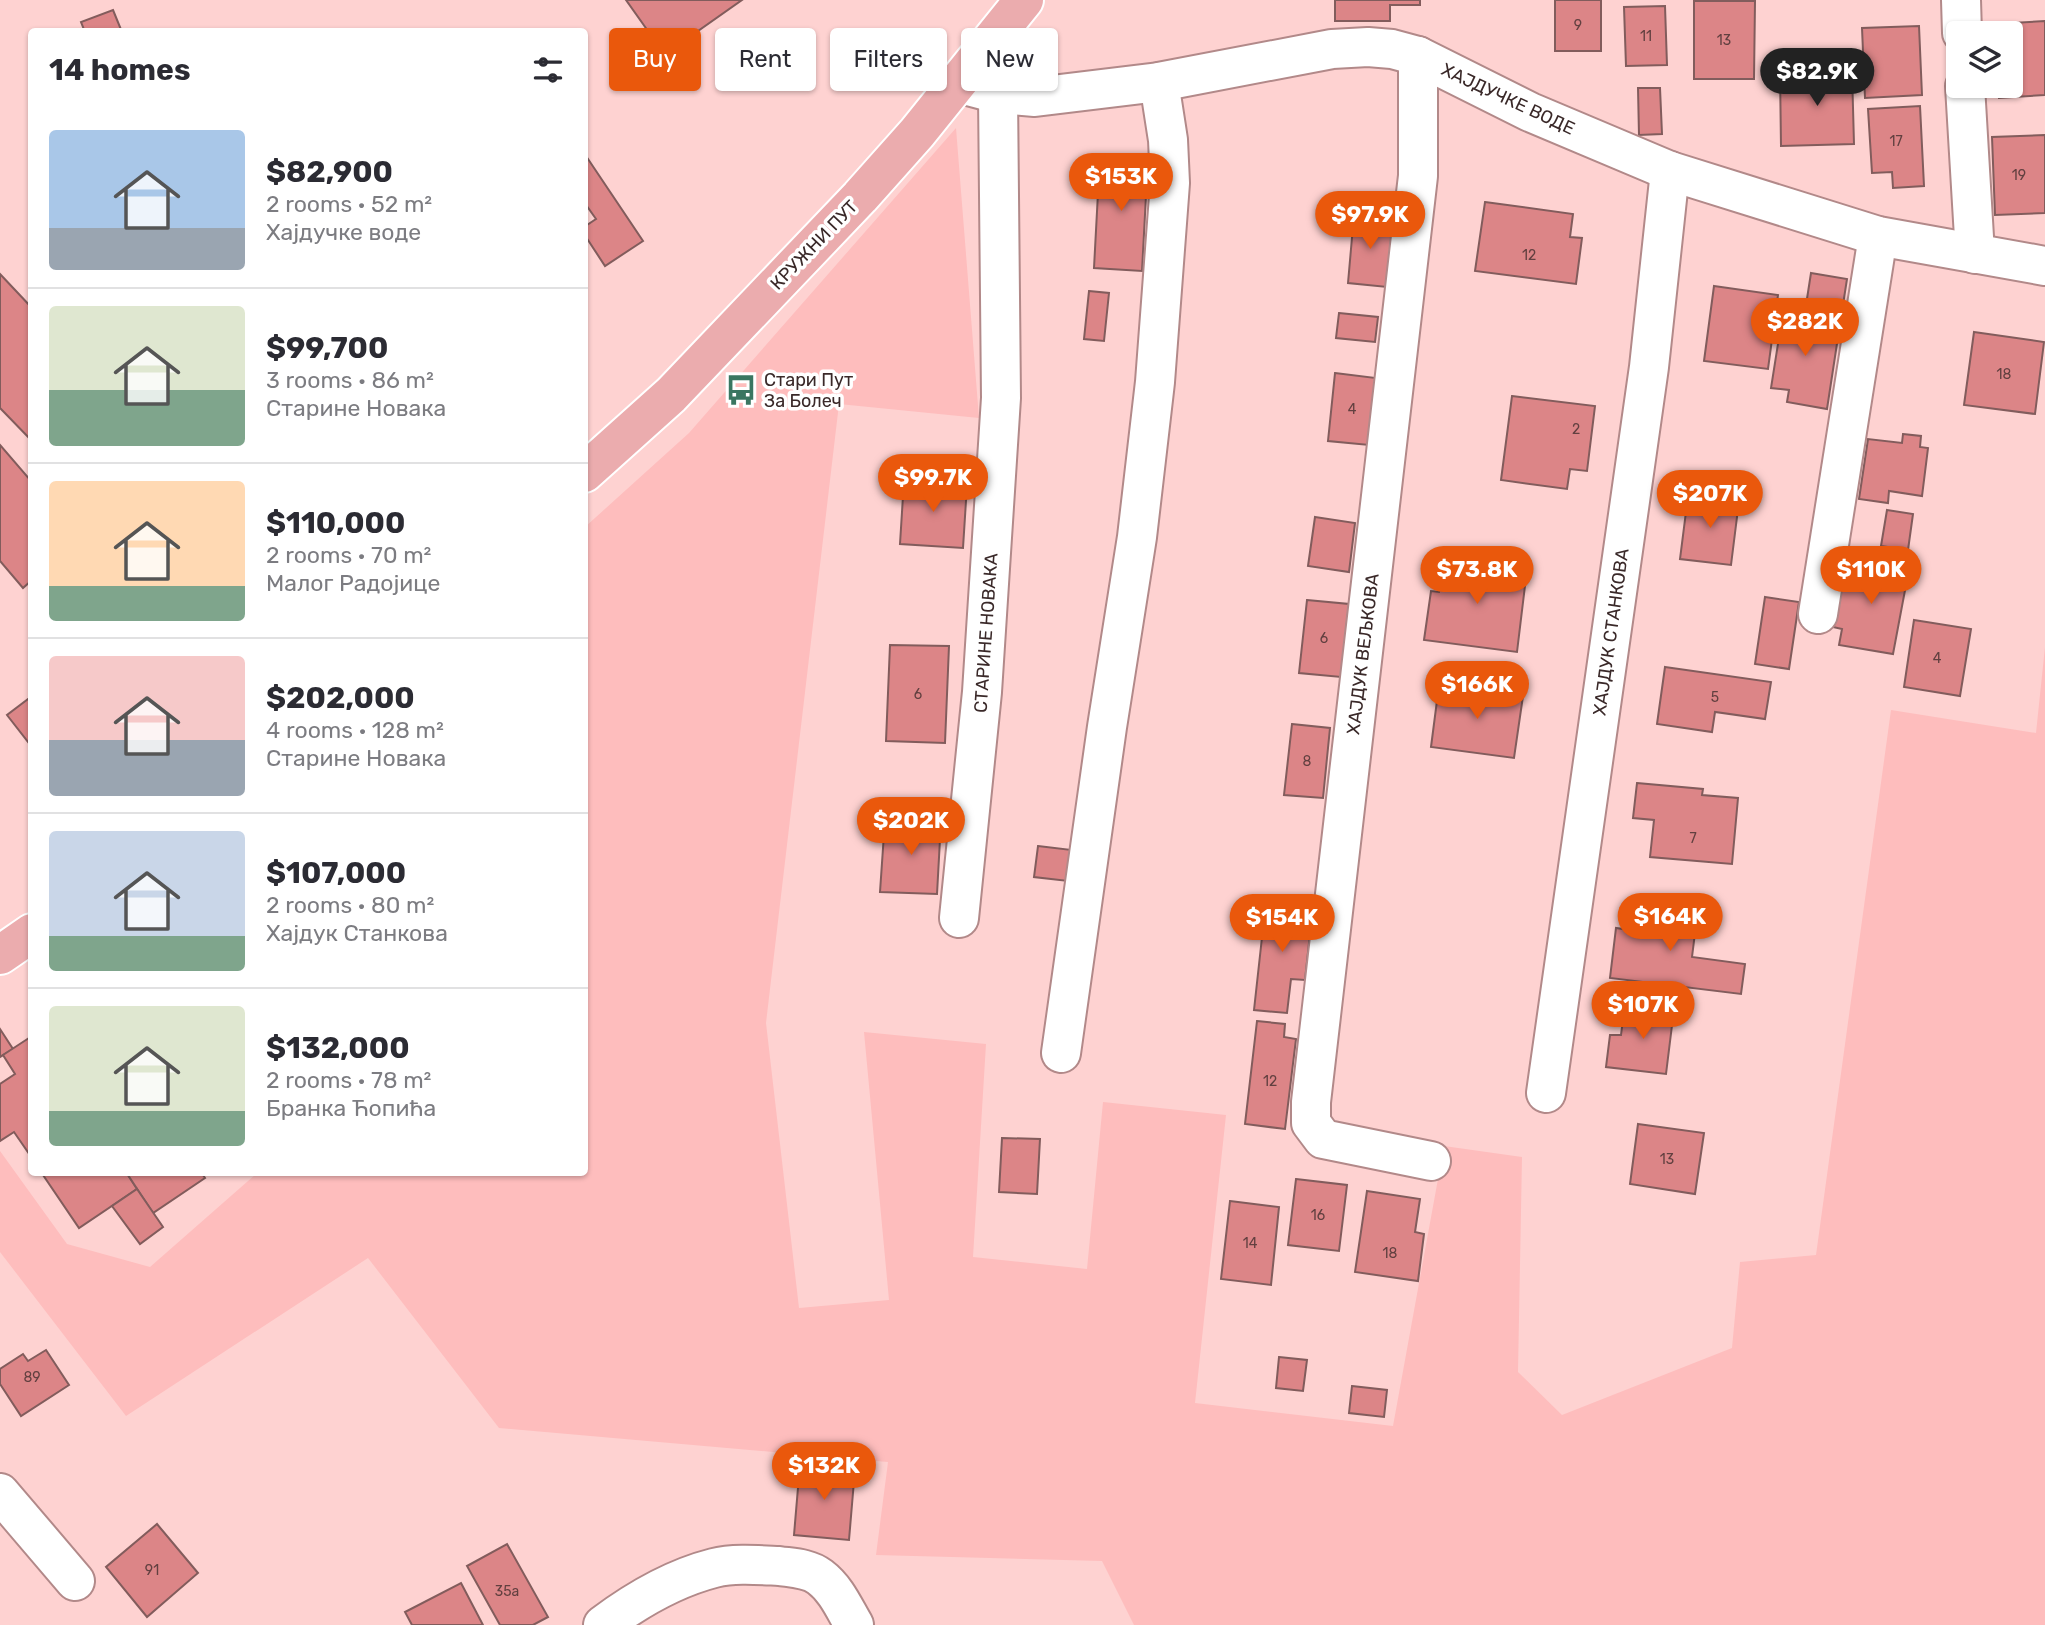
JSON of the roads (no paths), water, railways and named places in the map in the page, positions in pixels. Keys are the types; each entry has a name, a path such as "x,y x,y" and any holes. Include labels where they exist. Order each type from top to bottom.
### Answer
{"main road":[{"name":"КРУЖНИ ПУТ","path":"1002,28 1024,0"},
{"name":"КРУЖНИ ПУТ","path":"588,468 671,395 860,197 961,80"},
{"path":"0,955 28,936"}],"street":[{"path":"1961,0 1962,21"},
{"name":"ХАЈДУЧКЕ ВОДЕ","path":"987,91 1035,97 1159,82 1332,49 1392,49 1418,56 1530,112 1670,171 1878,236 2045,266"},
{"name":"ХАЈДУК ВЕЉКОВА","path":"1418,56 1417,190 1311,1102 1311,1123 1323,1139 1431,1161"},
{"path":"1061,1053 1137,537 1155,382 1170,183 1168,140 1159,82"},
{"name":"СТАРИНЕ НОВАКА","path":"959,919 982,692 1001,398 998,94"},
{"path":"1966,98 1975,254"},
{"name":"ХАЈДУК СТАНКОВА","path":"1546,1093 1649,367 1670,171"},
{"path":"1818,614 1878,236"},
{"path":"0,1493 75,1581"},
{"path":"603,1625 639,1601 687,1577 716,1567 757,1565 800,1568 818,1576 834,1590 854,1625"}],"place":[{"name":"Стари Пут За Болеч","path":"741,390"}]}
